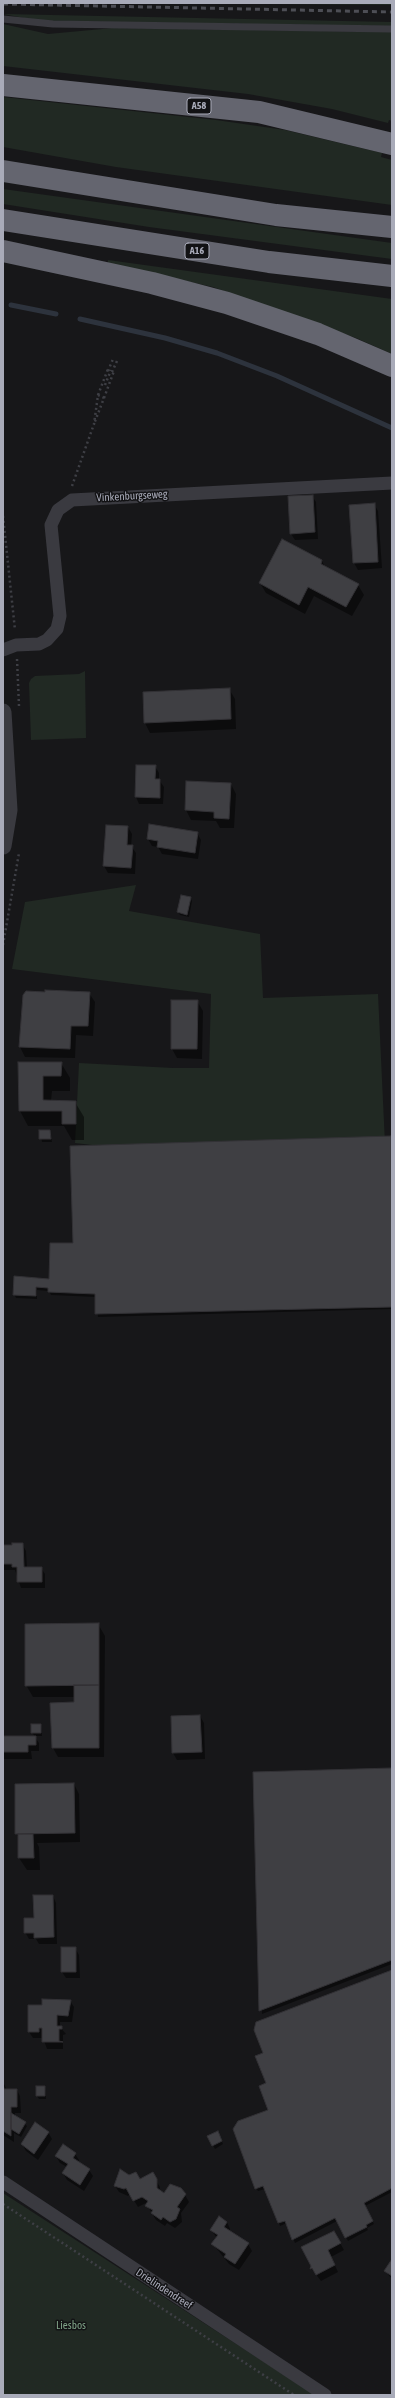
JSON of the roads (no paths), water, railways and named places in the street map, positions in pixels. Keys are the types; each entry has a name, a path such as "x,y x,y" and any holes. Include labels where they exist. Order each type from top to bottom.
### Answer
{"highway":[{"name":"A58","path":"3,85 259,112 392,144"},
{"path":"3,171 276,215 392,227"},
{"name":"A16","path":"3,220 269,262 392,276"},
{"path":"3,251 152,283 227,303 318,334 392,366"}],"street":[{"name":"Vinkenburgseweg","path":"3,650 16,646 39,644 47,640 57,629 60,616 51,525 58,510 66,504 84,499 392,483"},
{"path":"3,712 9,810 3,846"},
{"name":"Drielindendreef","path":"3,2182 325,2395"}],"lane":[{"path":"3,19 61,24 392,29"}],"waterway":[{"path":"11,305 56,314"},
{"path":"80,319 165,338 217,353 277,376 392,428"}],"railway":[{"path":"3,4 392,12"}],"park label":[{"name":"Liesbos","path":"71,2326"}]}
